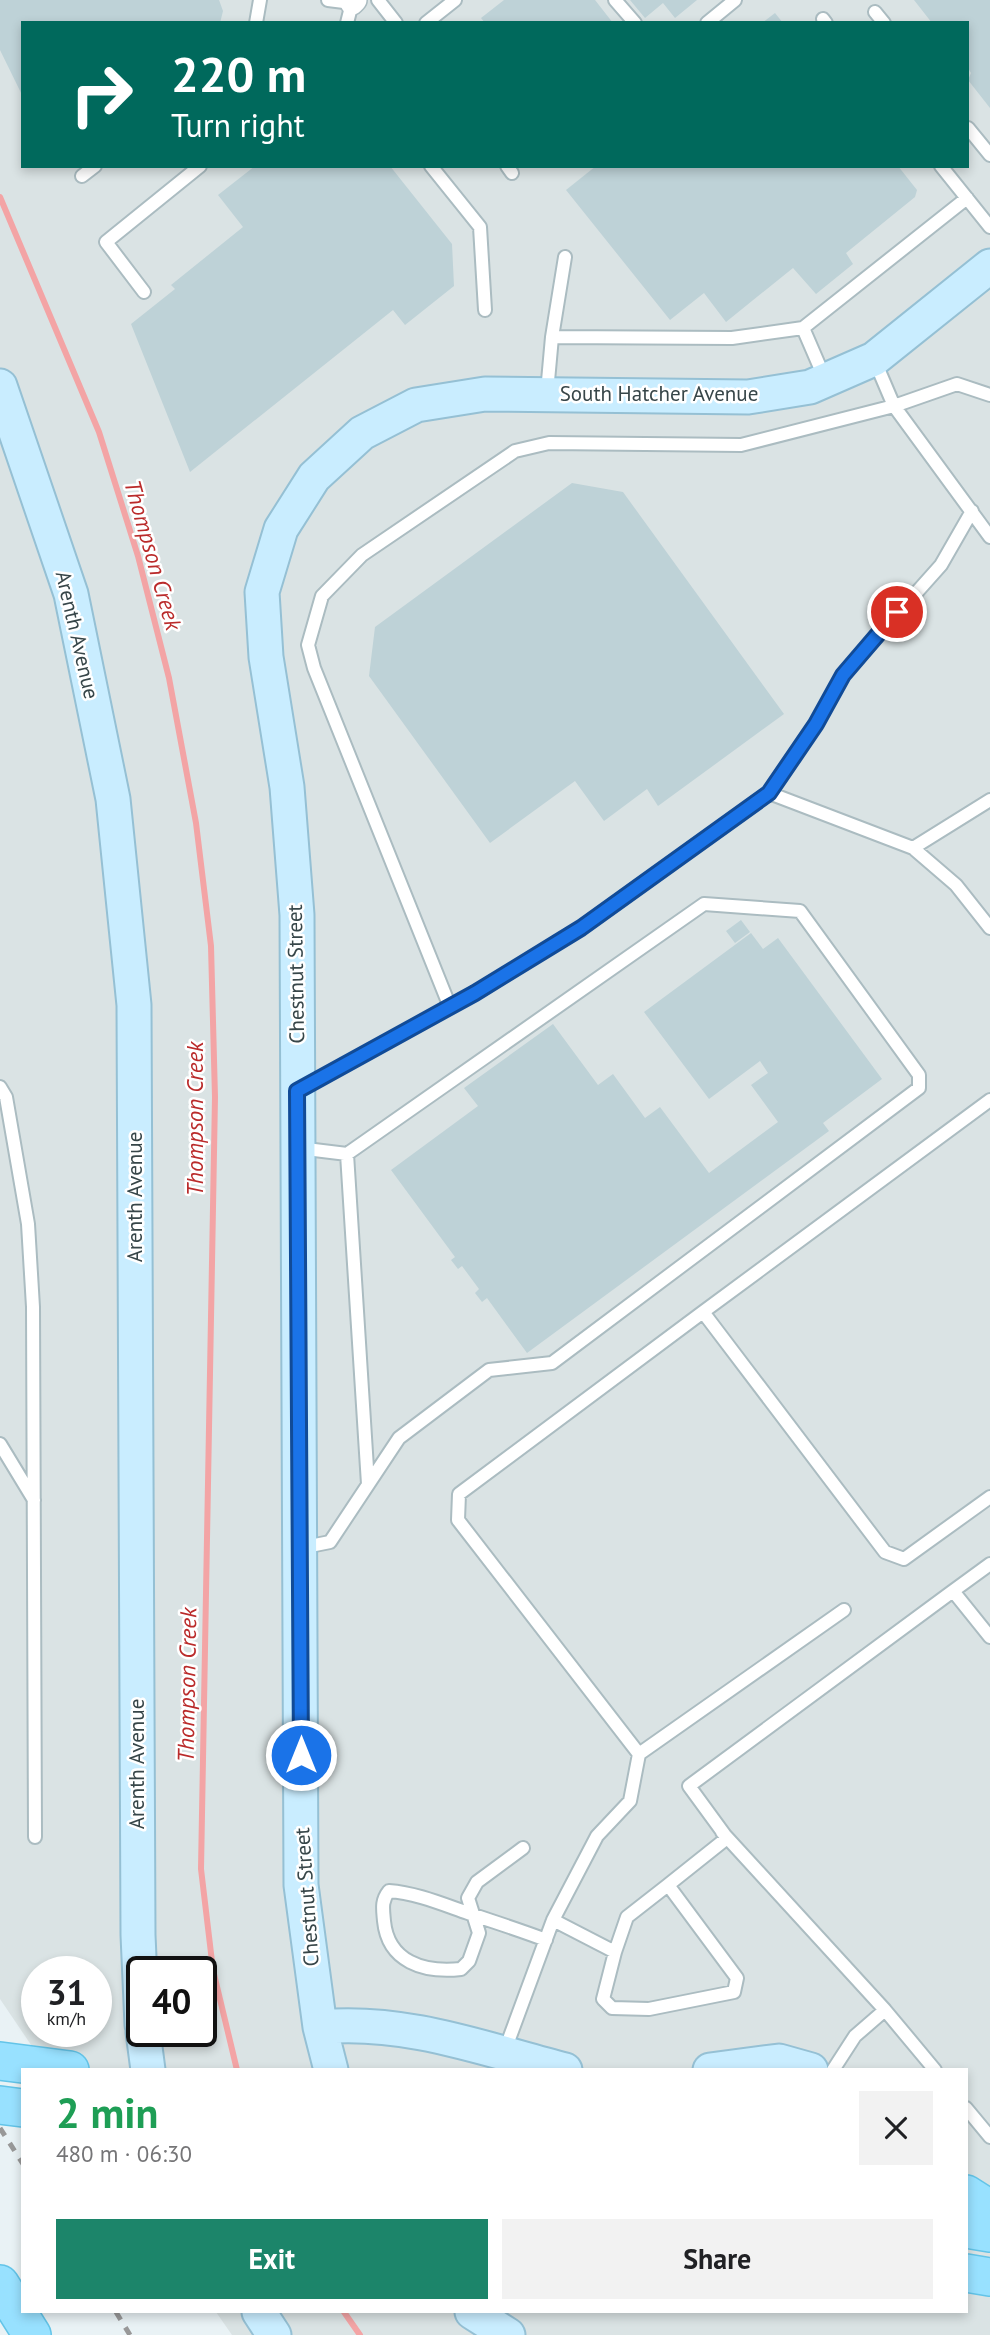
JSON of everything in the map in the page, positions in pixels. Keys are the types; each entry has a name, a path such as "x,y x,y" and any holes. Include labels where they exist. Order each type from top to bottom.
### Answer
{"main road":[{"path":"0,2061 54,2068"},
{"path":"0,2105 21,2108"},
{"path":"968,2195 990,2209"},
{"path":"968,2229 990,2233"},
{"path":"968,2273 990,2277"},
{"path":"0,2284 32,2335"}],"street":[{"name":"South Hatcher Avenue","path":"314,477 362,433 416,405 485,394 748,397 810,387 874,359 990,266"},
{"name":"Arenth Avenue","path":"0,386 71,594 113,799 134,1005 139,1956"},
{"name":"Chestnut Street","path":"314,477 281,529 262,592 266,657 287,787 296,902 302,1885 320,2027 330,2068"},
{"path":"320,2027 355,2024 401,2028 557,2068"},
{"path":"145,2047 148,2068"},
{"path":"725,2068 779,2061 804,2068"},
{"path":"260,2313 274,2335"},
{"path":"474,2313 508,2335"}],"lane":[{"path":"256,21 260,0"},
{"path":"328,0 351,9"},
{"path":"378,0 394,21"},
{"path":"429,21 456,0"},
{"path":"615,0 633,21"},
{"path":"709,21 735,0"},
{"path":"875,12 882,21"},
{"path":"969,129 990,155"},
{"path":"82,176 92,168"},
{"path":"144,292 106,242 198,168"},
{"path":"433,168 480,227 485,310"},
{"path":"943,168 990,227"},
{"path":"552,337 732,338 803,328 967,198"},
{"path":"547,395 552,337 565,257"},
{"path":"803,328 825,380"},
{"path":"874,359 894,406 990,537"},
{"path":"450,1007 314,668 308,645 322,596 362,555 515,452 549,443 741,445 894,406 957,384 990,395"},
{"path":"297,1091 450,1007 581,928 769,793 816,724 843,675 940,565 972,511"},
{"path":"769,793 913,848 956,885 990,928"},
{"path":"913,848 990,800"},
{"path":"297,1148 347,1154 704,904 800,911 919,1075 919,1088 552,1363 489,1370 399,1438 330,1542 299,1548"},
{"path":"0,1087 6,1097 28,1224 33,1307 36,1837"},
{"path":"639,1754 458,1520 459,1494 990,1100"},
{"path":"347,1154 368,1484"},
{"path":"704,1312 885,1552 904,1559 990,1497"},
{"path":"0,1444 34,1500"},
{"path":"668,1885 737,1978 733,1992 649,2009 612,2008 603,1998 627,1917 727,1838 689,1786 990,1564"},
{"path":"953,1591 990,1637"},
{"path":"503,2054 553,1920 597,1836 630,1801 639,1754 844,1610"},
{"path":"722,1832 885,2010 932,2068"},
{"path":"523,1848 477,1882 468,1898 471,1914 479,1933 470,1961 461,1969 432,1968 393,1952 385,1934 383,1899 389,1891 403,1892 471,1914 546,1940"},
{"path":"553,1920 615,1952"},
{"path":"834,2068 855,2036 885,2010"},
{"path":"968,2110 990,2137"}],"shaded area":[{"path":"0,0 990,0 990,2335 232,2335 217,2313 968,2313 968,2068 47,2068 32,2047 112,2047 112,1956 21,1956 21,2030 0,1999"}],"building":[{"path":"0,0 219,0 223,11 220,21 21,21 21,93 0,50"},
{"path":"504,0 595,0 611,21 483,21 481,18"},
{"path":"630,0 697,0 675,18 663,3 645,18"},
{"path":"914,0 990,0 990,108 969,81 969,21 930,21"},
{"path":"775,13 781,21 765,21"},
{"path":"252,168 392,168 452,244 454,286 405,325 393,310 190,472 131,324 175,289 171,285 243,227 218,195"},
{"path":"594,168 900,168 917,190 915,197 846,253 853,264 816,294 793,268 726,322 704,293 670,320 566,190"},
{"path":"572,483 623,492 784,714 658,806 647,789 604,821 575,781 490,843 369,676 375,627"},
{"path":"741,920 750,932 735,943 726,931"},
{"path":"751,933 763,949 778,938 882,1079 823,1123 829,1131 527,1353 487,1298 482,1302 475,1293 479,1289 462,1266 458,1269 451,1260 455,1257 391,1170 478,1106 464,1088 553,1024 598,1085 613,1074 645,1118 660,1107 709,1173 778,1122 751,1085 768,1073 760,1061 709,1099 644,1012"}],"waterway":[{"name":"Thompson Creek","path":"0,197 99,432 138,556 169,678 196,823 211,946 215,1097 201,1869 213,1970 237,2068"},
{"name":"Thompson Creek","path":"345,2313 360,2335"}],"railway":[{"path":"0,2128 21,2161"},
{"path":"117,2313 130,2335"}],"route":[{"path":"301,1755 297,1091 475,993 581,928 769,793 816,724 843,675 897,612"}]}
